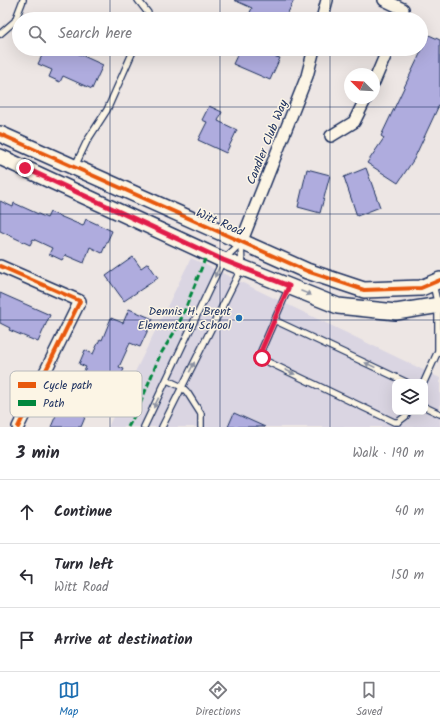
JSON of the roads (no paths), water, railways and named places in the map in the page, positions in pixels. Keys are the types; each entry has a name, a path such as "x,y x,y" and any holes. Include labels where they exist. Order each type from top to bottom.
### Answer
{"street":[{"path":"324,12 327,0"},
{"path":"384,0 403,9 402,12"},
{"name":"Candler Club Way","path":"241,243 307,76 312,56"},
{"path":"380,68 385,56"},
{"path":"331,136 354,122 363,104"},
{"name":"Witt Road","path":"0,134 241,243 307,271 364,290 421,288 436,282"},
{"path":"0,157 223,260 338,306 396,312 439,306"},
{"path":"65,186 74,167"},
{"path":"0,266 80,301 46,371"},
{"path":"18,427 23,417"}],"lane":[{"path":"19,12 23,0"},
{"path":"138,0 147,12"},
{"path":"0,34 12,24"},
{"path":"74,167 87,141 107,110 131,56"},
{"path":"144,427 223,260 241,243"},
{"path":"162,427 242,267 241,243"},
{"path":"425,379 438,351 439,306 436,282"},
{"path":"289,286 261,351 262,358 266,362 394,422 398,422 406,415"},
{"path":"274,320 400,379"},
{"path":"167,380 182,387 187,392 201,414 201,427"},
{"path":"428,409 440,414"}],"place":[{"name":"Dennis H. Brent Elementary School","path":"239,318"}]}
